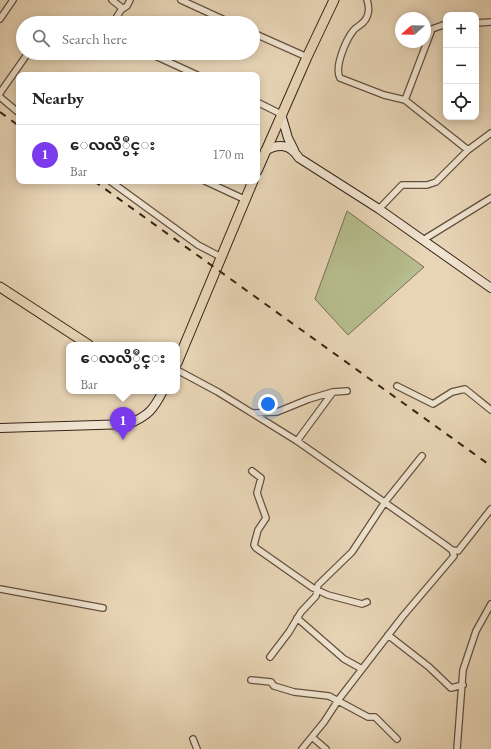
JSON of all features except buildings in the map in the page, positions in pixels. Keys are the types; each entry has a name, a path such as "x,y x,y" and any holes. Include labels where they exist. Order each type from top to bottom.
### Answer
{"main road":[{"path":"260,164 306,57 334,0"},
{"path":"180,356 252,184"},
{"path":"0,287 84,342"}],"street":[{"path":"0,19 13,0"},
{"path":"112,0 122,8"},
{"path":"117,16 122,8 126,6 130,0"},
{"path":"181,0 216,16"},
{"path":"367,0 370,9 367,18 362,24 352,31 337,64 337,74 340,78 384,95 405,100 468,150"},
{"path":"479,22 491,22"},
{"path":"405,100 432,29 443,25"},
{"path":"260,36 306,57"},
{"path":"0,93 23,60"},
{"path":"164,60 190,72"},
{"path":"0,97 16,110"},
{"path":"260,104 281,114 288,138 299,158 379,209 491,288"},
{"path":"379,209 402,185 427,185 436,182 468,150 491,133"},
{"path":"265,151 273,146 285,146 294,150"},
{"path":"114,184 198,245 221,257"},
{"path":"211,184 246,200"},
{"path":"423,240 491,198"},
{"path":"180,372 253,413 297,441 452,550 458,551 491,509"},
{"path":"397,386 433,404 452,392 465,389 491,410"},
{"path":"253,413 277,412 308,399 333,392 347,391"},
{"path":"297,441 333,392"},
{"path":"0,428 129,424 144,418 151,412 161,394"},
{"path":"270,657 286,637 297,618 316,596 318,585 352,552 385,502 422,456"},
{"path":"252,471 261,478 257,493 266,518 258,530 254,545 264,554 318,590 362,604 367,602"},
{"path":"302,749 324,722 388,635 454,556 452,550"},
{"path":"0,589 103,608"},
{"path":"457,749 463,670 476,631 491,604"},
{"path":"297,618 344,659 362,669"},
{"path":"388,635 429,667 451,688 463,685"},
{"path":"251,680 271,682 274,686 294,692 329,696 368,717 375,717 397,739"},
{"path":"312,737 326,749"},
{"path":"193,739 198,749"}],"green space":[{"path":"347,211 424,267 348,335 315,299"}],"railway":[{"path":"0,112 16,124"},
{"path":"98,184 491,466"}],"place":[{"name":"ေလလိွဳင္း","path":"123,440"}]}
